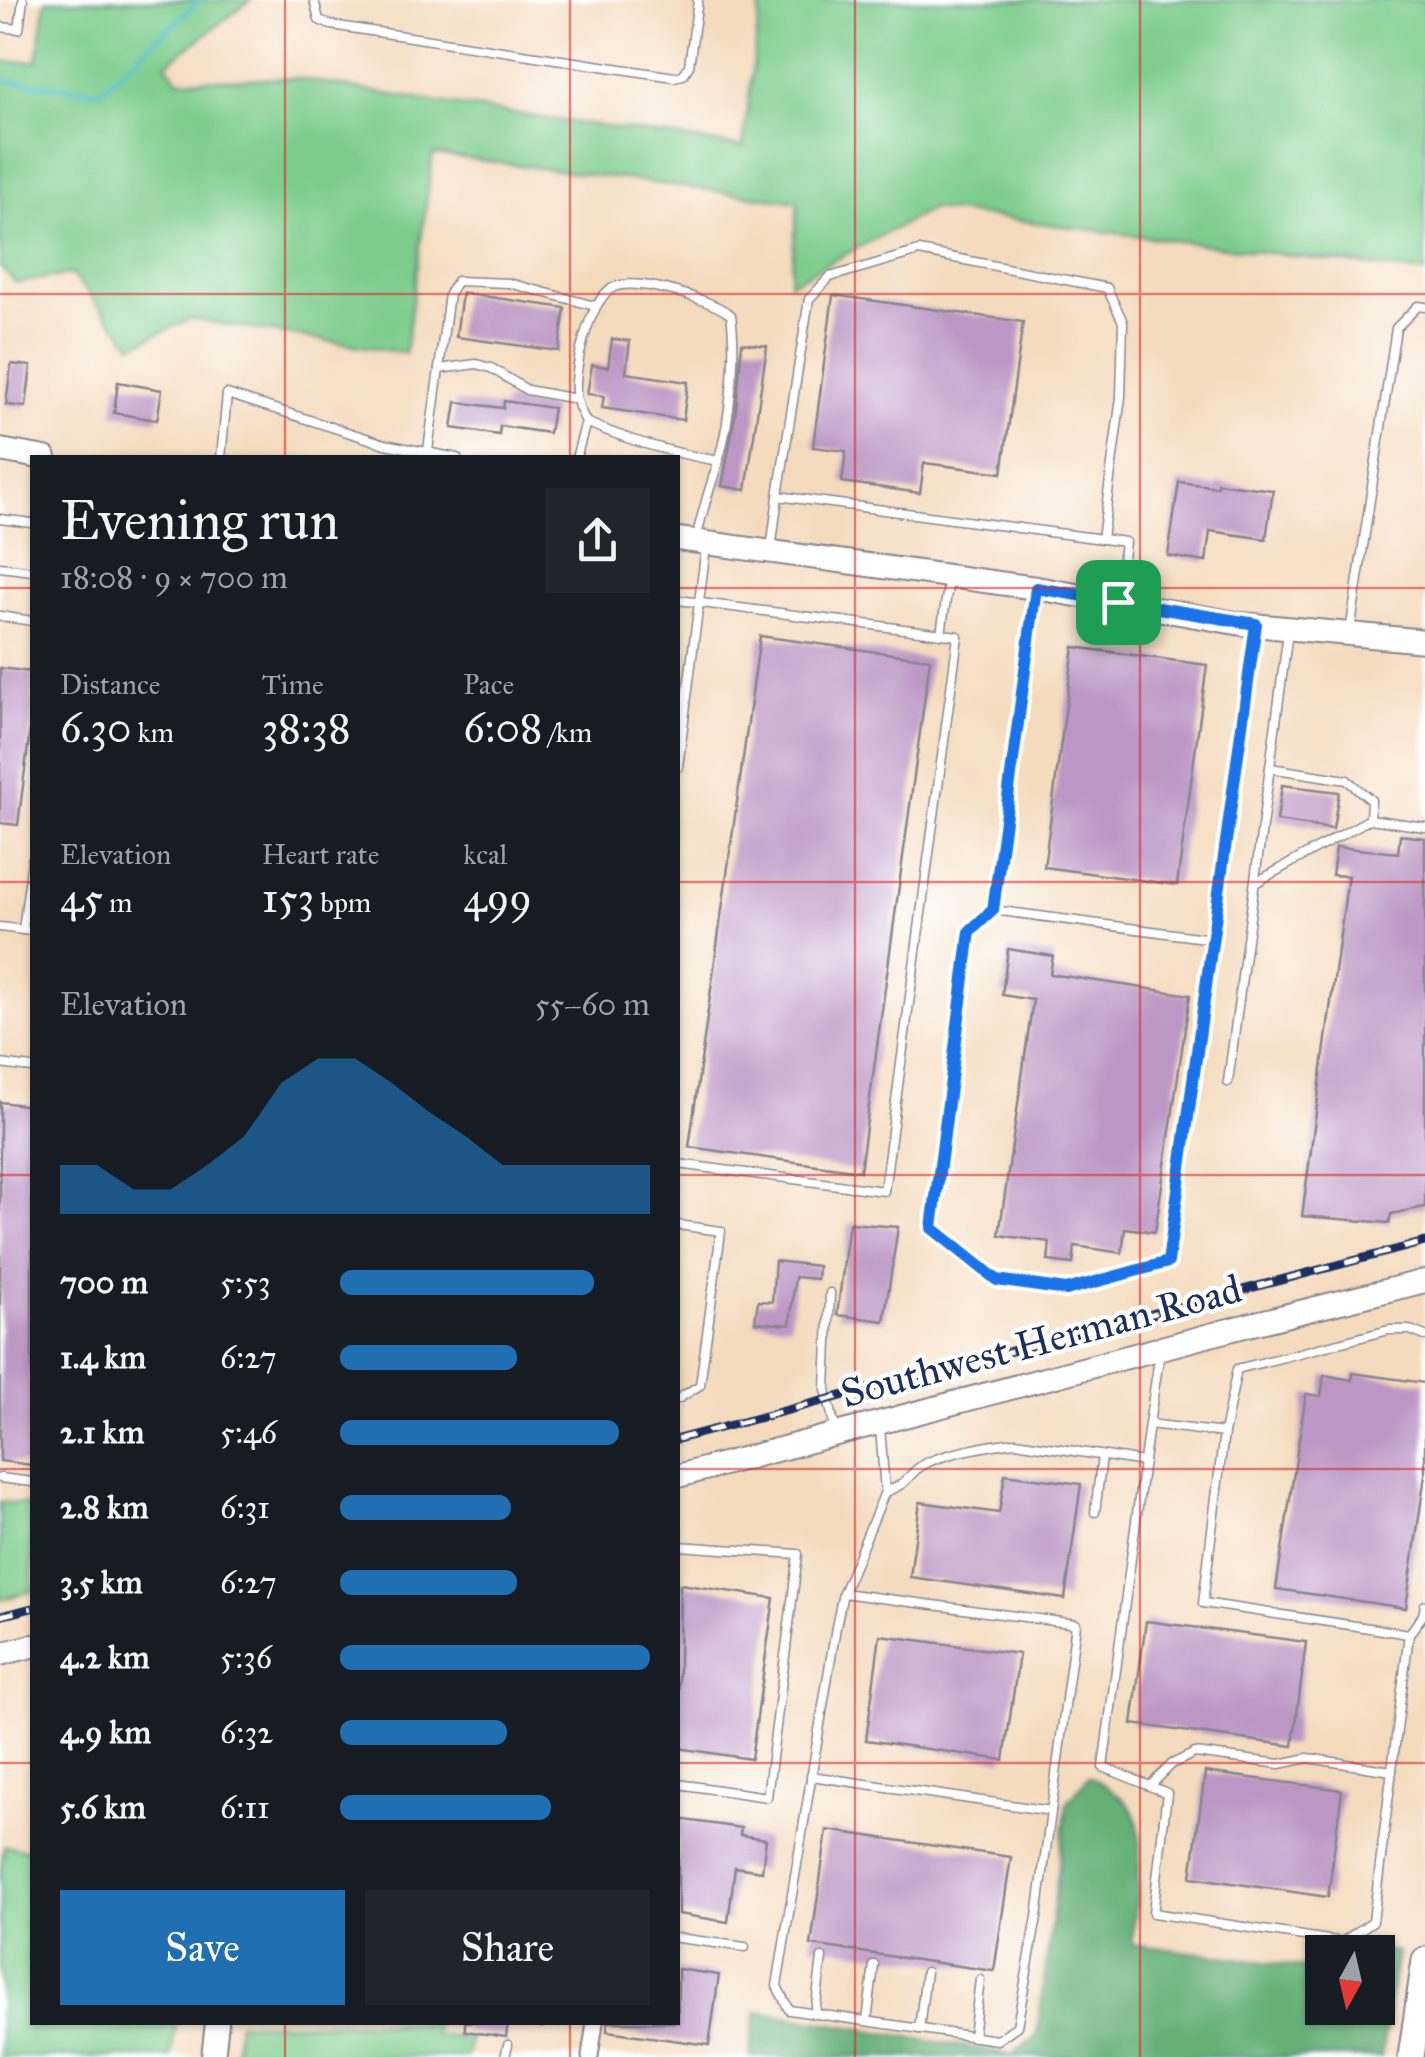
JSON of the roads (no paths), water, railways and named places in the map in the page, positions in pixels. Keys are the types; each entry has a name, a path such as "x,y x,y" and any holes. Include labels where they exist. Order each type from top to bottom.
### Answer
{"main road":[{"path":"1411,2057 1425,1960"}],"street":[{"path":"0,450 30,455"},
{"path":"693,541 1036,588 1256,624 1425,641"},
{"name":"Southwest Herman Road","path":"680,1475 1425,1282"},
{"path":"0,1654 30,1646"},
{"path":"213,2057 217,2025"},
{"path":"590,2057 595,2025"}],"lane":[{"path":"0,26 19,29 23,0"},
{"path":"314,0 319,20 330,26 674,77 683,75 689,66 698,0"},
{"path":"771,552 809,299 830,277 919,252 1107,288 1123,322 1121,397 1102,539"},
{"path":"221,455 227,394 427,455 449,294 457,281 509,283 594,306"},
{"path":"577,455 586,422 576,400 580,355 594,306 611,288 631,283 716,302 732,315 734,336 718,461 693,541 699,603 680,751"},
{"path":"1350,633 1396,328 1418,306 1425,307"},
{"path":"438,369 476,364 491,368 528,390 576,400"},
{"path":"586,422 662,450 718,461"},
{"path":"778,496 1126,542 1118,602"},
{"path":"0,519 30,524"},
{"path":"0,566 30,570"},
{"path":"942,634 949,576"},
{"path":"1036,588 993,910 970,931 932,1228 997,1280 1066,1290 1168,1262 1256,624"},
{"path":"680,600 958,636 884,1191 680,1164"},
{"path":"0,616 30,621"},
{"path":"1228,1082 1288,628"},
{"path":"1270,768 1347,780 1371,800 1370,819"},
{"path":"1255,882 1370,819 1425,827"},
{"path":"0,926 28,931 30,896"},
{"path":"993,910 1212,940"},
{"path":"0,1064 30,1068"},
{"path":"680,1225 722,1231 700,1385 680,1398"},
{"path":"830,1293 826,1388 836,1434"},
{"path":"1409,1634 1203,1603 1224,1433 1237,1369 1389,1330 1410,1330 1425,1336"},
{"path":"1160,1348 1103,1767 1167,1793 1153,1914 1342,1942 1374,1921 1409,1634 1424,1615 1425,1605"},
{"path":"844,1592 1076,1624 1037,1916 1017,2026 997,2040 789,2010 777,1986 844,1592 885,1492 880,1422"},
{"path":"1149,1424 1224,1433"},
{"path":"885,1492 910,1480 924,1464 998,1443 1016,1442 1144,1462"},
{"path":"1095,1512 1102,1456"},
{"path":"0,1478 30,1482"},
{"path":"680,1546 798,1554 766,1797 680,1784"},
{"path":"1150,1786 1172,1764 1195,1753 1280,1764 1308,1758 1392,1771"},
{"path":"811,1776 1051,1812"},
{"path":"680,1938 745,1947"},
{"path":"815,2014 822,1958"},
{"path":"867,2021 874,1965"},
{"path":"919,2029 926,1972"},
{"path":"972,2037 980,1980"},
{"path":"506,2057 508,2045"}],"waterway":[{"path":"0,80 100,91 200,0"}],"railway":[{"path":"680,1438 1425,1242"},
{"path":"0,1616 30,1608"}]}
